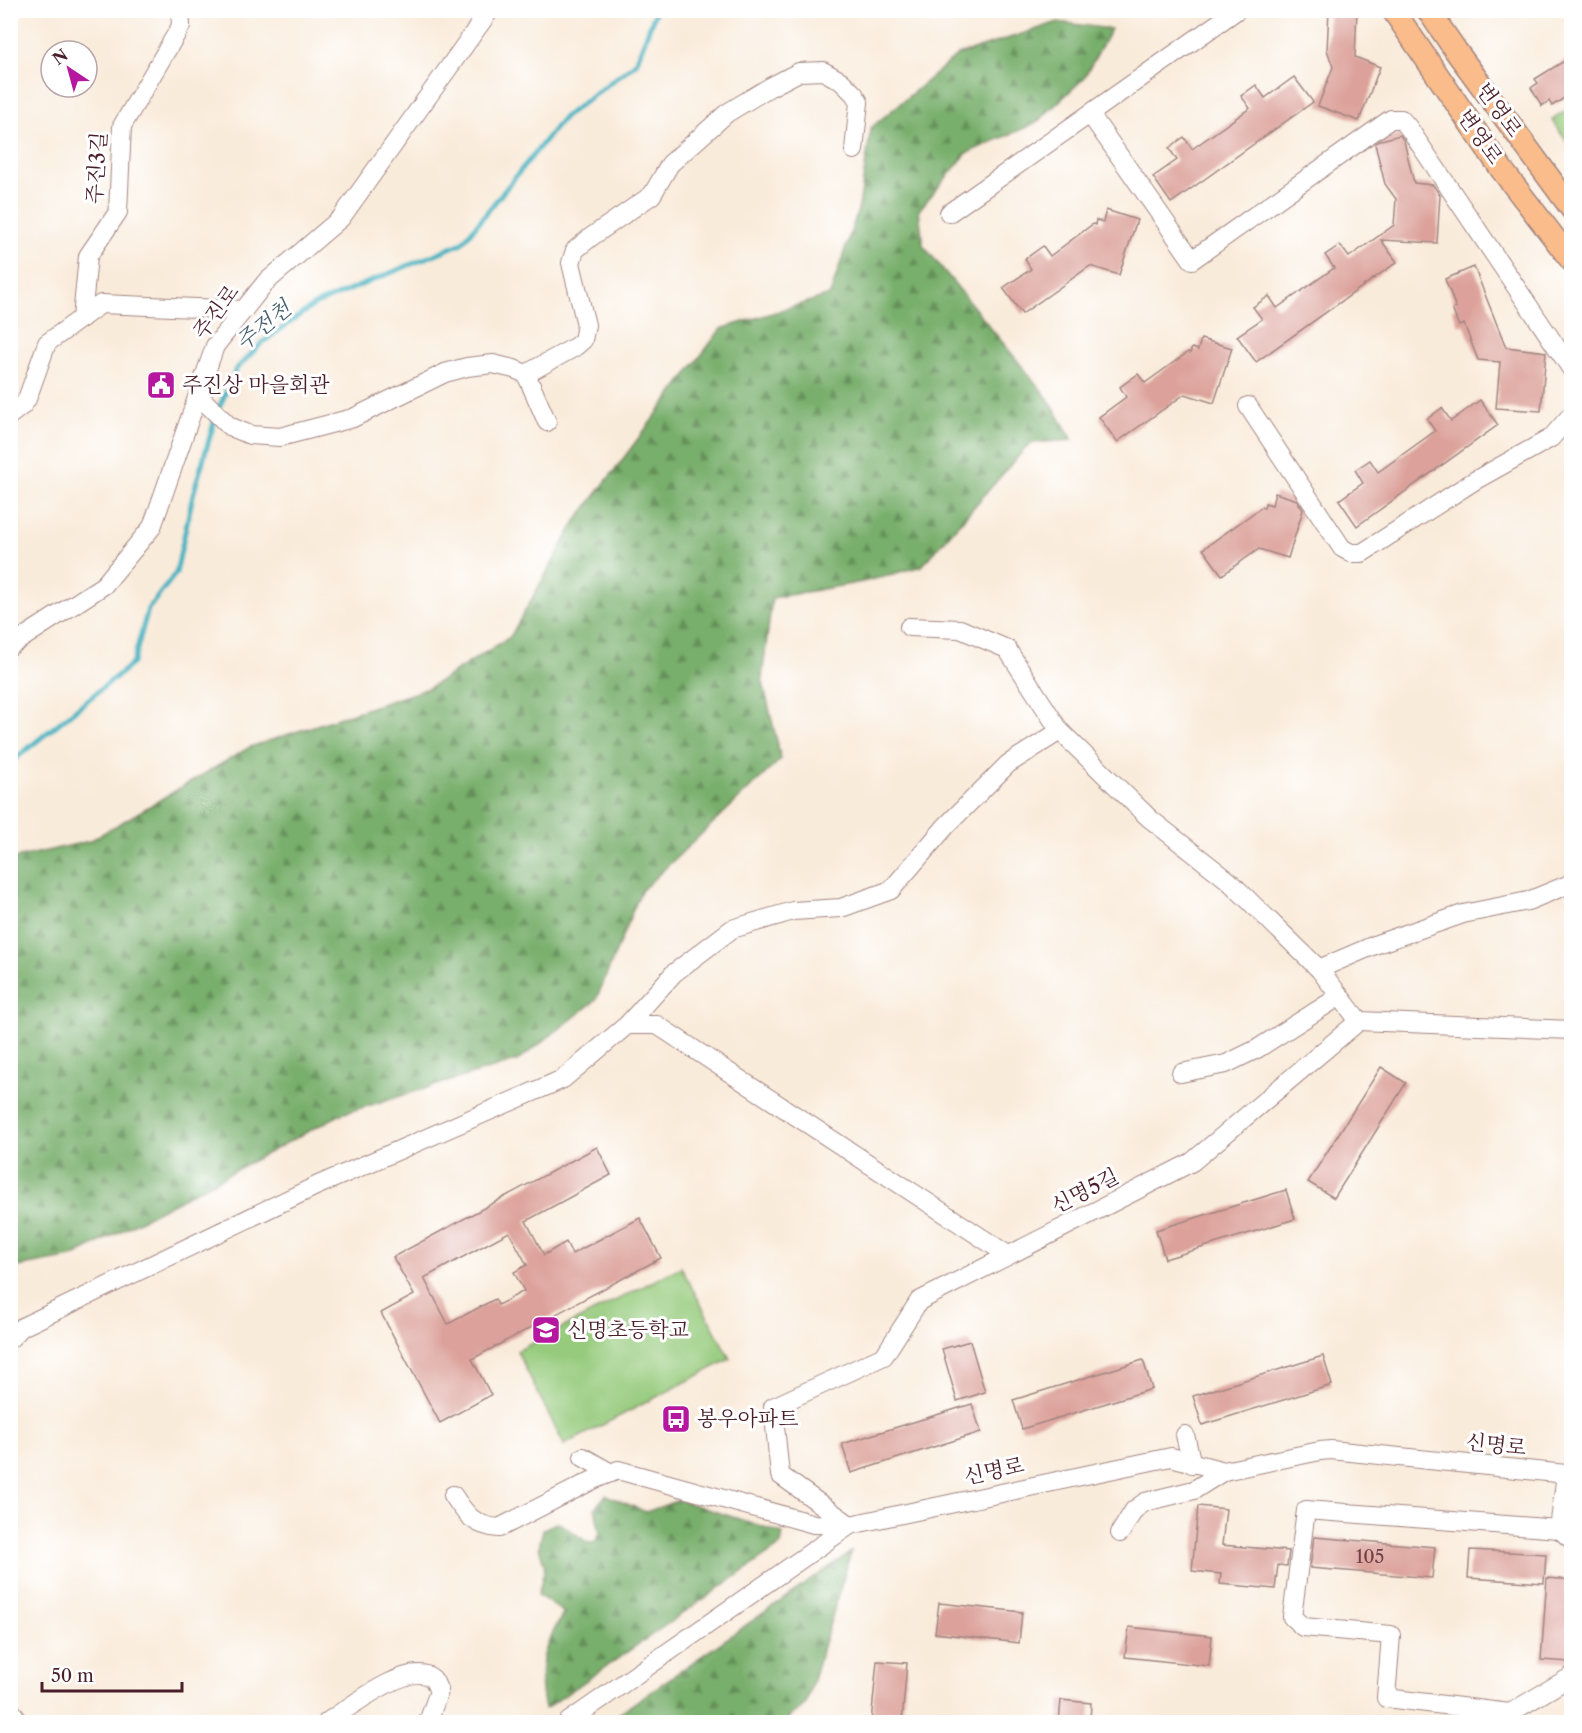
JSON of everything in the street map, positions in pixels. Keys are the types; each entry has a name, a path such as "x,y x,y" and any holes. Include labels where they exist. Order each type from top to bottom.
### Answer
{"main road":[{"name":"변영로","path":"1393,10 1503,170 1572,261"},
{"name":"번영로","path":"1428,10 1572,209"}],"street":[{"name":"주진3길","path":"82,318 88,256 118,212 122,126 181,26 180,10"},
{"name":"주진로","path":"10,646 104,585 152,527 203,400 215,346 265,283 341,218 490,10"},
{"path":"949,213 1237,10"},
{"path":"526,374 584,340 586,325 571,263 575,250 652,195 670,164 727,113 799,72 823,71 841,81 859,102 854,150"},
{"path":"1090,114 1192,260 1391,119 1401,119 1572,370"},
{"path":"10,415 27,399 47,343 100,304 244,309"},
{"path":"203,400 229,426 250,435 280,437 353,418 445,373 467,367 493,364 526,374 547,422"},
{"path":"1248,406 1342,548 1351,553 1362,553 1474,481 1551,438 1572,414"},
{"path":"909,627 960,629 1007,649 1060,731 1149,818 1228,880 1319,969 1359,1021 1572,1030"},
{"path":"10,1339 22,1327 316,1186 563,1079 627,1025 674,973 732,929 793,911 841,908 891,890 946,826 1008,764 1060,731"},
{"path":"1319,969 1377,944 1463,914 1528,902 1572,883"},
{"path":"1181,1073 1226,1064 1257,1049 1340,996"},
{"name":"신명5길","path":"850,1525 780,1475 773,1407 884,1356 919,1301 1192,1162 1359,1021"},
{"path":"627,1025 657,1025 1008,1255"},
{"path":"1185,1436 1192,1464"},
{"name":"신명로","path":"453,1496 473,1520 488,1527 499,1528 593,1480 618,1470 814,1524 850,1525 1171,1457 1224,1471 1320,1450 1331,1450 1569,1474"},
{"path":"583,1457 611,1473"},
{"path":"1120,1533 1134,1510 1145,1502 1194,1490 1224,1471"},
{"path":"1569,1474 1567,1531 1306,1510 1292,1617 1303,1628 1391,1635 1386,1698 1510,1713 1572,1676"},
{"path":"568,1722 850,1525"},
{"path":"327,1722 370,1693 400,1677 420,1673 433,1679 439,1691 428,1722"},
{"path":"10,1709 18,1722"}],"green space":[{"path":"1058,22 1111,29 1084,78 1036,123 967,153 919,210 923,245 1047,397 1073,440 1030,443 922,566 863,582 772,598 762,678 781,759 641,891 596,1000 519,1060 341,1114 72,1257 11,1268 11,859 90,841 250,747 429,688 510,637 576,521 721,329 830,295 859,207 871,128 958,55"},
{"path":"1571,107 1571,148 1552,120"},
{"path":"681,1267 730,1359 564,1445 517,1351"},
{"path":"606,1495 646,1512 679,1500 783,1533 781,1545 545,1709 541,1681 543,1658 564,1613 538,1595 545,1567 539,1547 543,1529 558,1522 589,1543 595,1542 600,1533 595,1508"},
{"path":"851,1552 806,1704 784,1722 607,1722"}],"building":[{"path":"1329,10 1357,10 1355,57 1380,67 1359,121 1318,106 1333,67 1327,50"},
{"path":"1572,56 1572,93 1552,106 1549,101 1542,106 1531,88 1538,83 1535,79"},
{"path":"1294,77 1313,102 1171,203 1153,177 1177,160 1169,148 1184,137 1192,149 1250,108 1241,96 1256,85 1265,98"},
{"path":"1400,135 1404,141 1414,183 1433,185 1440,195 1437,243 1381,240 1397,262 1256,362 1237,336 1262,319 1253,307 1269,296 1277,308 1334,268 1325,255 1340,245 1349,257 1394,225 1396,199 1385,184 1375,144"},
{"path":"1106,210 1137,220 1119,275 1090,266 1022,314 1003,288 1031,269 1025,259 1043,246 1050,256 1093,224 1095,225 1096,220 1103,222"},
{"path":"1474,267 1506,347 1546,352 1541,411 1496,408 1500,362 1478,360 1464,324 1459,326 1452,309 1456,308 1445,279"},
{"path":"1201,339 1232,348 1214,403 1185,394 1117,442 1099,417 1126,397 1120,387 1138,374 1145,383 1188,352 1190,353 1192,348 1198,350"},
{"path":"1480,400 1498,425 1357,526 1339,500 1363,483 1355,470 1370,460 1378,472 1435,431 1427,419 1442,408 1451,421"},
{"path":"1275,493 1297,500 1303,510 1288,558 1259,549 1222,575 1203,549 1262,507 1264,508 1265,503 1272,505"},
{"path":"1381,1067 1406,1083 1334,1198 1308,1182"},
{"path":"597,1147 611,1175 526,1221 544,1255 566,1242 572,1254 640,1218 661,1258 472,1359 491,1395 440,1423 381,1313 414,1295 393,1257","holes":["509,1232 527,1265 514,1272 524,1291 498,1305 495,1299 448,1324 424,1278"]},
{"path":"1286,1190 1295,1219 1165,1259 1156,1230"},
{"path":"970,1341 985,1392 957,1401 942,1349"},
{"path":"1323,1356 1332,1385 1202,1425 1193,1396"},
{"path":"1143,1360 1152,1389 1022,1429 1013,1400"},
{"path":"972,1404 981,1432 851,1473 842,1444"},
{"path":"1198,1506 1226,1509 1222,1545 1289,1551 1287,1566 1278,1565 1275,1589 1220,1584 1221,1574 1192,1571"},
{"path":"1314,1537 1435,1547 1432,1578 1310,1568"},
{"path":"1470,1550 1546,1554 1544,1583 1468,1578"},
{"path":"1547,1578 1572,1580 1570,1662 1541,1660"},
{"path":"939,1603 1022,1612 1019,1643 935,1633"},
{"path":"1129,1627 1212,1636 1209,1666 1125,1657"},
{"path":"877,1661 907,1663 902,1722 871,1722"},
{"path":"1061,1700 1091,1703 1090,1722 1059,1722"}],"waterway":[{"name":"주전천","path":"218,410 236,369 263,342 314,305 462,243 563,118 636,63 656,10"},
{"name":"주전천","path":"10,763 133,663 148,609 176,573 193,495 215,419"}],"place":[{"name":"주진상 마을회관","path":"161,385"},
{"name":"신명초등학교","path":"546,1330"},
{"name":"봉우아파트","path":"676,1419"}]}
